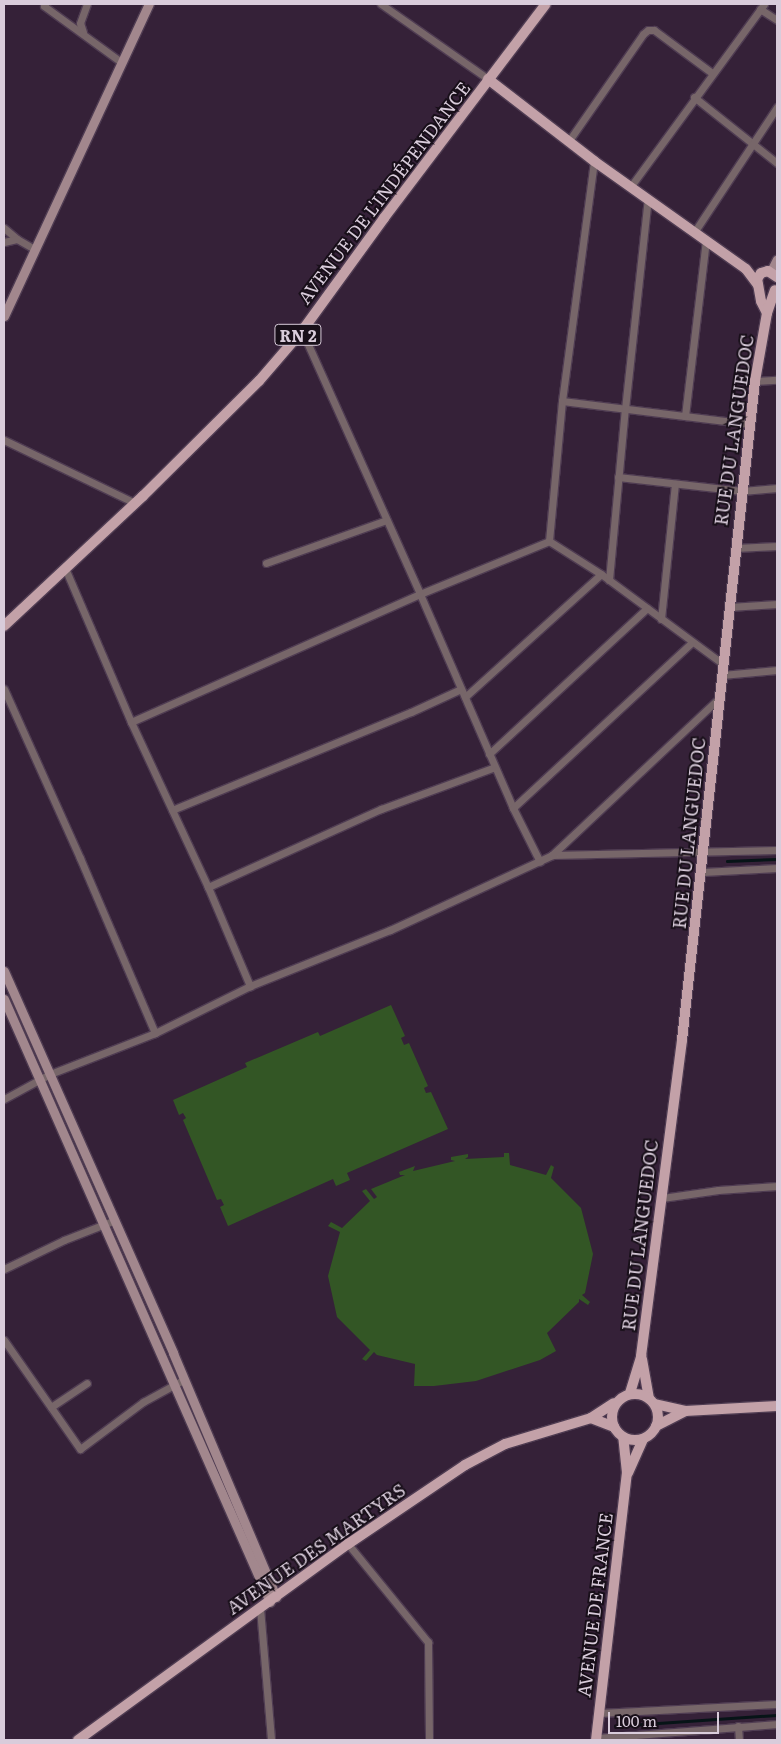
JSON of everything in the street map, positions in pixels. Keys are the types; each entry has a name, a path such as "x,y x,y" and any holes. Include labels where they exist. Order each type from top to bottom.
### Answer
{"main road":[{"name":"AVENUE DE L'INDÉPENDANCE","path":"4,626 135,503 259,381 302,331 546,4"},
{"path":"488,80 568,142 746,269 758,287 769,293 776,288"},
{"path":"746,269 771,273"},
{"path":"767,313 757,279 771,273"},
{"name":"RUE DU LANGUEDOC","path":"630,1393 641,1356 662,1198 702,872 722,669 750,424 767,313 776,288"},
{"name":"RUE DU LANGUEDOC","path":"641,1356 652,1401"},
{"path":"614,1427 611,1411 614,1403 630,1393 642,1394 652,1401 685,1411 777,1406"},
{"path":"652,1401 658,1415 656,1426"},
{"name":"AVENUE DES MARTYRS","path":"78,1740 348,1544 465,1465 505,1444 591,1418 614,1403"},
{"path":"591,1418 614,1427 623,1437 633,1440 642,1439 656,1426 685,1411"},
{"name":"AVENUE DE FRANCE","path":"596,1739 627,1474 623,1437"},
{"name":"AVENUE DE FRANCE","path":"627,1474 642,1439"}],"street":[{"path":"45,4 44,6 83,32 121,62"},
{"path":"83,32 80,22 86,4"},
{"path":"4,316 121,62 150,4"},
{"path":"381,4 488,80"},
{"path":"631,186 762,6 777,20"},
{"path":"568,142 643,34 648,30 654,30 712,73"},
{"path":"694,97 777,163"},
{"path":"695,231 777,107"},
{"path":"549,541 562,401 594,161"},
{"path":"609,580 618,477 648,198"},
{"path":"4,228 17,239 34,249"},
{"path":"4,242 17,239"},
{"path":"685,416 706,240"},
{"path":"771,273 777,259"},
{"path":"302,331 420,594 494,767 540,862"},
{"path":"756,381 777,380"},
{"path":"562,401 750,424"},
{"path":"4,440 135,503"},
{"path":"618,477 742,491 777,488"},
{"path":"661,619 675,484"},
{"path":"266,563 387,520"},
{"path":"549,541 601,574 647,608 692,642 722,669 777,670"},
{"path":"131,722 420,594 549,541"},
{"path":"735,548 777,546"},
{"path":"65,568 131,722 208,887 250,986"},
{"path":"465,697 601,574"},
{"path":"729,607 777,604"},
{"path":"489,754 647,608"},
{"path":"513,808 692,642"},
{"path":"4,689 80,858 155,1033"},
{"path":"172,810 411,712 461,689"},
{"path":"4,1099 50,1074 155,1033 250,986 390,930 540,862 552,855 720,697"},
{"path":"208,887 381,809 494,767"},
{"path":"552,855 777,850"},
{"path":"702,872 777,868"},
{"path":"4,972 184,1380 273,1599"},
{"path":"4,999 174,1385 273,1599"},
{"path":"662,1198 718,1190 777,1186"},
{"path":"4,1269 64,1240 113,1221"},
{"path":"4,1340 80,1449 143,1402 184,1380"},
{"path":"51,1407 87,1383"},
{"path":"348,1544 425,1635 428,1642 429,1740"},
{"path":"260,1608 271,1740"},
{"path":"599,1713 777,1704"},
{"path":"596,1739 777,1724"},
{"path":"738,1726 739,1740"}],"green space":[{"path":"391,1005 405,1036 401,1038 404,1045 409,1043 428,1086 424,1088 426,1093 431,1092 448,1129 347,1173 350,1180 336,1186 333,1179 228,1226 220,1207 224,1205 221,1199 217,1200 183,1120 186,1118 183,1113 179,1115 173,1100 247,1067 245,1063 318,1032 320,1036"},
{"path":"504,1153 509,1153 510,1165 546,1175 551,1165 554,1167 551,1178 581,1208 593,1254 585,1293 582,1295 590,1302 588,1305 579,1299 579,1302 547,1333 556,1351 540,1360 476,1381 434,1386 414,1386 415,1364 377,1355 374,1352 366,1361 362,1359 370,1350 337,1317 328,1276 340,1232 328,1226 331,1222 342,1228 370,1201 362,1191 366,1189 374,1199 377,1197 371,1189 405,1175 400,1175 399,1172 415,1166 413,1171 455,1161 451,1160 451,1157 468,1154 468,1157 465,1159 504,1157"}],"waterway":[{"path":"727,861 777,859"},
{"path":"615,1726 777,1715"}]}
